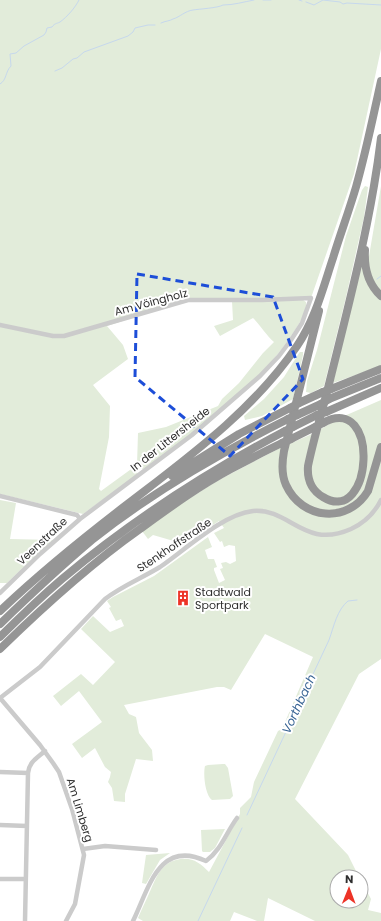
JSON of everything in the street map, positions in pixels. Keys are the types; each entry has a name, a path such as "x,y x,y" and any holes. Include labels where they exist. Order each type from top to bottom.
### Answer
{"highway":[{"path":"0,611 26,586 97,527 219,431 249,403 297,346 309,325 318,302 356,189 381,81"},
{"path":"372,444 372,455 366,478 363,486 355,495 345,501 332,501 322,497 313,489 308,477 308,466 330,386 366,231 375,185 381,138"},
{"path":"366,231 366,270 370,281 381,296"},
{"path":"329,269 284,451 283,470 286,485 293,496 305,507 320,513 328,514 343,512 355,506 368,491 381,447"},
{"path":"97,527 202,456 239,434 323,392 330,386 381,369"},
{"path":"0,624 32,593 93,540 170,486 214,458 288,419 329,399 381,378"},
{"path":"0,637 78,565 128,527 174,495 233,459 284,431 317,415 381,388"},
{"path":"0,649 36,614 95,562 182,499 230,469 291,438 333,419 347,418 357,422 366,429"},
{"path":"139,529 174,495"}],"street":[{"name":"Am Vöingholz","path":"0,325 53,336 64,336 188,300 262,300 311,298"},
{"name":"In der Littersheide","path":"80,519 192,435 260,376 279,356 291,340 302,323 311,298"},
{"path":"0,496 76,515 80,519"},
{"name":"Stenkhoffstraße","path":"0,698 40,667 104,599 160,566 196,539 237,515 252,511 269,513 308,532 318,535 330,535 343,533 360,525 371,516 381,500"},
{"name":"Veenstraße","path":"0,593 40,554 80,519"},
{"name":"Am Limberg","path":"0,698 45,752 59,772 66,790 83,849 83,862 75,904 66,921"},
{"path":"25,921 28,773 29,766 33,761 45,752"},
{"path":"0,772 28,773"},
{"path":"133,921 155,874 163,864 172,858 182,855 206,861 219,850 237,818"},
{"path":"0,825 27,826"},
{"path":"83,849 105,846 156,850"},
{"path":"0,879 26,879"}],"highlighted area":[{"path":"137,274 273,297 303,379 230,456 135,377"}],"green space":[{"path":"0,0 381,0 381,49 354,174 311,298 188,300 107,326 123,345 128,359 93,385 110,406 109,437 99,489 101,491 134,467 138,474 83,514 0,494"},
{"path":"365,186 368,187 364,217 324,386 311,393 306,392 307,381 317,350 346,236 362,190"},
{"path":"381,186 381,293 372,282 367,256 369,256"},
{"path":"362,261 381,299 381,366 333,383"},
{"path":"303,300 306,302 306,306 303,317 295,330 281,350 246,388 205,423 144,470 137,465 138,433 166,427 218,406 222,399 239,383 263,353 274,342 253,318 220,336 214,326 233,320 232,301"},
{"path":"300,352 303,352 303,355 293,399 262,416 245,420 244,416 264,399 284,377"},
{"path":"381,400 381,659 359,674 295,799 348,855 355,869 329,869 329,909 368,909 381,913 381,921 315,921 268,898 264,921 257,921 234,912 230,921 143,921 138,918 158,875 167,864 176,860 190,859 202,865 209,872 240,814 240,808 251,797 254,782 278,731 282,729 313,657 265,634 231,690 224,687 217,687 124,705 129,714 136,717 139,733 152,750 153,761 136,759 125,794 125,802 114,801 112,788 108,782 111,772 105,767 95,748 82,758 72,744 102,722 79,691 61,706 53,696 81,674 93,685 115,662 81,629 93,616 110,632 124,626 121,619 116,621 107,601 154,576 208,537 212,547 205,550 208,559 214,559 217,567 214,568 214,570 219,583 225,580 220,569 223,568 221,563 226,562 230,564 236,561 235,546 229,545 224,547 222,541 220,542 214,533 224,528 219,521 184,544 153,535 148,539 142,531 217,481 278,449 312,434 342,417"},
{"path":"0,500 16,503 10,539 54,540 7,583 0,583"},
{"path":"225,764 228,768 233,796 230,799 212,800 208,794 205,784 205,766"},
{"path":"225,829 215,848 210,852 202,851 201,830"},
{"path":"170,853 160,860 146,884 142,883 146,855"},
{"path":"369,895 371,899 369,906"}],"waterway":[{"path":"0,84 4,80 11,66 10,54 16,53 24,46 44,35 47,28 52,27 63,20 79,0"},
{"path":"161,23 190,11 254,0"},
{"path":"263,0 271,0"},
{"path":"306,2 314,5 323,0 340,2 343,4 381,5"},
{"path":"55,71 62,68 84,52 128,36 135,28 155,25"},
{"path":"377,279 381,276"},
{"name":"Vorthbach","path":"247,815 329,640 338,614 348,601 357,600"},
{"name":"Vorthbach","path":"198,921 242,828"}],"place":[{"name":"Stadtwald Sportpark","path":"183,598"}]}
